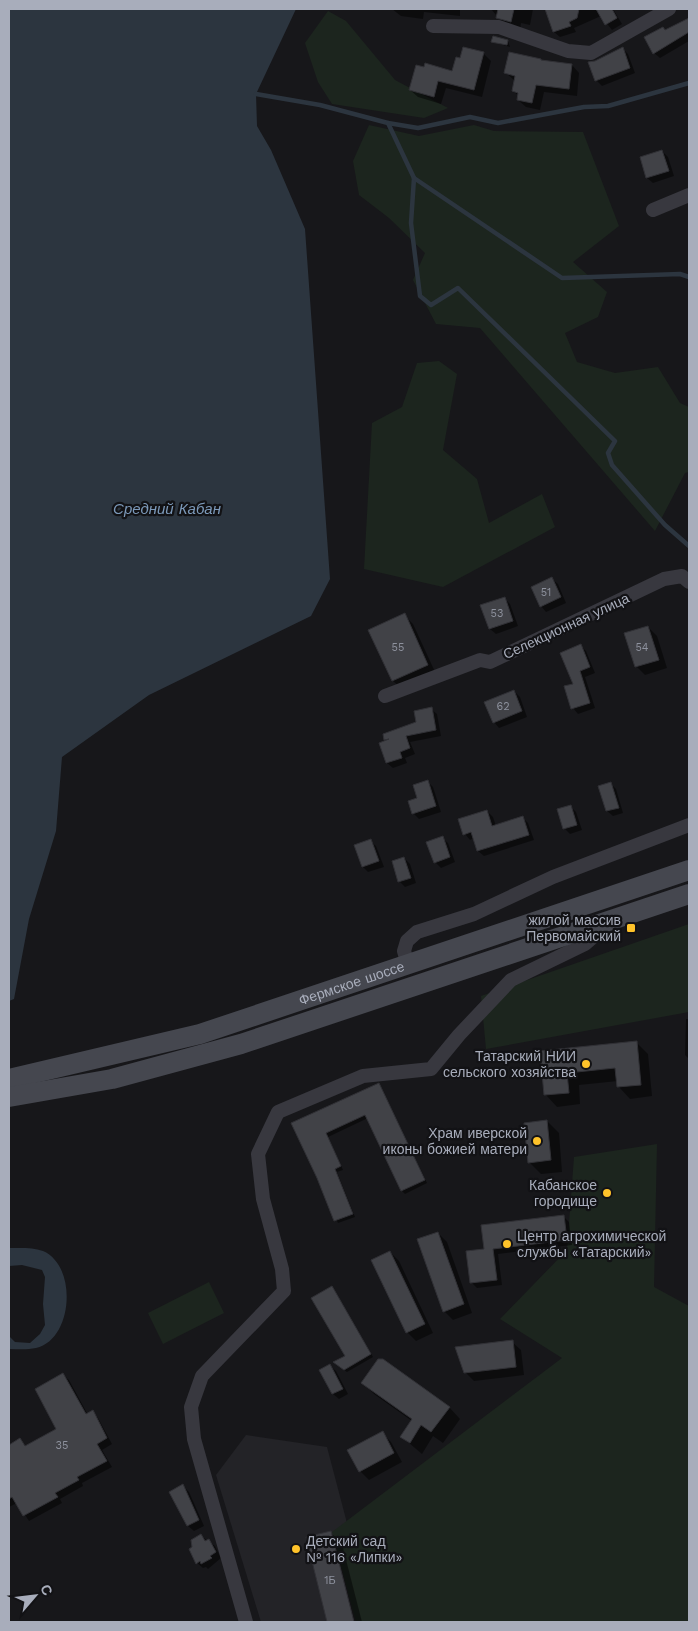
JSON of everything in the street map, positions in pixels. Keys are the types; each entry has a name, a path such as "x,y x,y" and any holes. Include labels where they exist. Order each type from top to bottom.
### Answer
{"main road":[{"name":"Фермское шоссе","path":"9,1079 200,1034 689,870"},
{"name":"Фермское шоссе","path":"9,1097 112,1079 241,1044 689,894"}],"street":[{"path":"433,26 500,27 568,51 591,53 669,9"},
{"path":"653,210 689,195"},
{"name":"Селекционная улица","path":"385,696 480,660 490,662 664,579 682,576 689,582"},
{"path":"408,965 404,951 407,942 417,932 474,914 553,877 689,825"},
{"path":"246,1622 194,1439 191,1407 202,1376 284,1291 282,1269 263,1199 258,1154 278,1112 363,1076 431,1069 458,1035 511,980 585,944 614,918"}],"shaded area":[{"path":"328,11 346,21 395,80 448,108 424,118 332,104 318,82 305,43"},
{"path":"369,125 419,136 474,125 494,131 583,132 619,226 573,262 607,292 598,317 565,333 577,362 615,373 658,367 680,403 689,407 689,472 685,473 655,531 480,328 436,324 413,280 425,253 389,218 359,195 353,161"},
{"path":"439,361 457,374 443,450 477,479 489,523 542,494 555,527 443,587 364,569 372,423 402,407 417,363"},
{"path":"689,924 689,1012 486,1049 481,996"},
{"path":"657,1144 654,1287 689,1306 689,1622 356,1622 332,1532 562,1358 500,1319 567,1250 574,1157"},
{"path":"209,1282 224,1313 163,1344 148,1313"},
{"name":"Детский сад № 116 «Липки»","path":"246,1435 327,1447 373,1622 261,1622 216,1475"}],"water":[{"name":"Средний Кабан","path":"9,9 296,9 256,94 257,126 271,150 305,229 330,579 311,616 149,695 62,757 56,831 29,919 14,999 9,1001"},
{"path":"9,1248 30,1248 43,1251 54,1259 62,1271 66,1286 64,1318 58,1332 48,1342 36,1348 9,1349 9,1336 15,1342 30,1343 40,1334 45,1325 43,1304 45,1277 42,1270 22,1265 9,1266"}],"building":[{"path":"498,9 514,9 511,22 496,18"},
{"path":"545,9 579,9 577,18 569,22 571,26 553,32"},
{"path":"596,9 612,9 617,18 605,25"},
{"path":"689,18 689,32 653,54 644,37 663,27 665,30"},
{"path":"493,36 508,40 507,45 491,42"},
{"path":"463,47 484,52 474,90 438,81 434,97 409,90 416,65 424,67 425,63 452,71 456,57 460,58"},
{"path":"623,47 630,68 595,81 588,62 595,61"},
{"path":"509,52 541,60 572,64 569,89 536,85 532,103 517,100 518,93 512,91 515,76 504,73"},
{"path":"662,150 669,171 646,178 640,157"},
{"path":"552,577 561,597 540,607 531,587"},
{"path":"505,597 513,621 489,629 480,605"},
{"path":"405,613 428,665 392,681 368,630"},
{"path":"648,626 659,660 635,667 624,633"},
{"path":"581,644 590,667 580,671 590,703 571,709 564,686 573,684 560,653"},
{"path":"514,690 522,711 493,723 484,702"},
{"path":"432,707 436,730 406,736 410,748 400,752 402,758 386,763 379,743 389,739 384,740 383,734 416,722 414,711"},
{"path":"428,780 436,806 412,814 408,801 417,798 413,785"},
{"path":"611,782 619,808 606,811 598,786"},
{"path":"571,805 577,825 563,829 557,809"},
{"path":"487,810 492,826 523,816 529,835 477,851 471,832 463,835 458,819"},
{"path":"443,836 450,857 434,863 426,842"},
{"path":"371,839 379,861 362,867 354,845"},
{"path":"404,857 411,878 398,882 392,861"},
{"path":"637,1041 641,1085 617,1087 615,1068 567,1073 569,1093 544,1095 540,1051"},
{"path":"379,1083 425,1180 401,1191 365,1115 326,1133 341,1166 335,1169 353,1214 334,1221 317,1178 291,1123"},
{"name":"Храм иверской иконы божией матери","path":"547,1120 551,1160 528,1163 524,1123"},
{"name":"Центр агрохимической службы «Татарский»","path":"564,1215 567,1240 493,1249 497,1280 470,1283 466,1251 484,1249 481,1225"},
{"path":"438,1232 464,1304 443,1312 417,1239"},
{"path":"390,1251 425,1324 406,1333 371,1260"},
{"path":"332,1286 371,1354 344,1370 333,1362 345,1356 311,1298"},
{"path":"513,1340 516,1367 464,1373 455,1347"},
{"path":"378,1359 383,1359 450,1407 431,1432 421,1425 410,1443 400,1437 412,1419 361,1383"},
{"path":"330,1364 343,1389 332,1394 319,1370"},
{"path":"63,1373 86,1414 93,1410 107,1438 97,1444 107,1461 77,1477 79,1480 55,1493 58,1497 23,1516 12,1497 9,1499 9,1445 20,1438 25,1446 56,1429 35,1389"},
{"path":"383,1431 394,1453 359,1472 347,1450"},
{"path":"183,1484 199,1520 187,1526 169,1492"},
{"path":"331,1531 354,1622 327,1622 306,1537"},
{"path":"201,1534 205,1541 209,1539 216,1552 210,1556 212,1558 201,1564 200,1561 196,1564 189,1549 192,1547 191,1540"}],"waterway":[{"path":"256,94 320,105 388,123 418,128 470,117 498,123 584,107 608,106 689,83"},
{"path":"388,123 414,178 411,223 420,296 431,305 458,288 615,441 608,453 612,465 665,525 689,546"},
{"path":"414,178 562,278 680,274 689,277"}],"place":[{"name":"жилой массив Первомайский","path":"631,928"},
{"name":"Татарский НИИ сельского хозяйства","path":"586,1064"},
{"name":"Храм иверской иконы божией матери","path":"537,1141"},
{"name":"Кабанское городище","path":"607,1193"},
{"name":"Центр агрохимической службы «Татарский»","path":"507,1244"},
{"name":"Детский сад № 116 «Липки»","path":"296,1549"}]}
